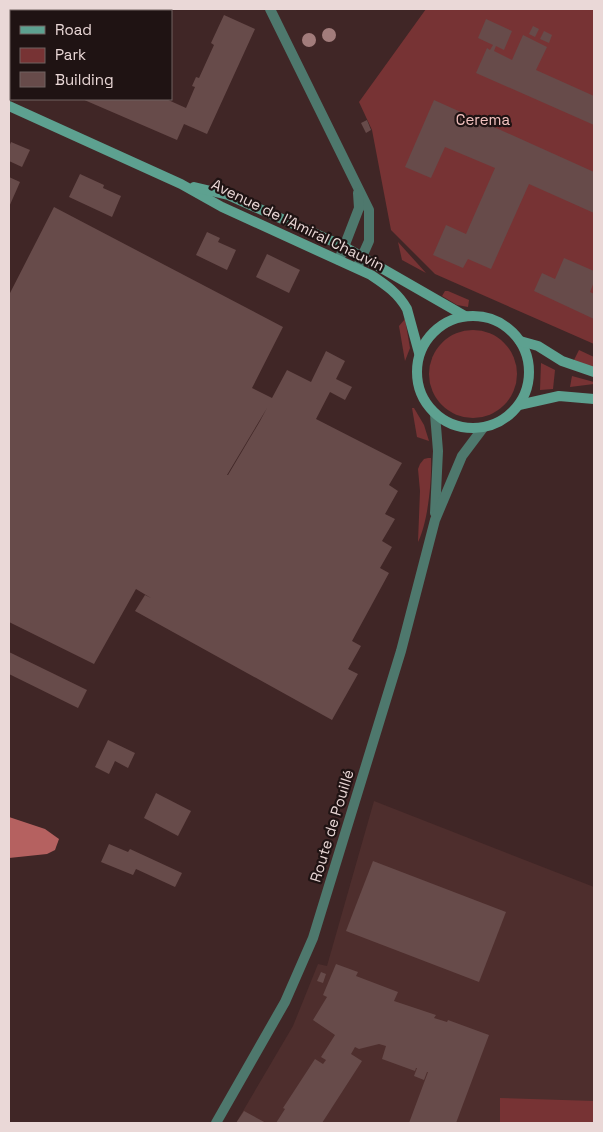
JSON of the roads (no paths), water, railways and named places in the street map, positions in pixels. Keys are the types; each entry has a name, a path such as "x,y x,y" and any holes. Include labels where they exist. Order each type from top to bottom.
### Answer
{"main road":[{"name":"Avenue de l'Amiral Chauvin","path":"9,106 181,184 222,207 357,268 390,287 408,309 419,353"},
{"name":"Avenue de l'Amiral Chauvin","path":"181,184 228,195 343,246 465,316"},
{"path":"465,316 481,316 496,320 509,329 520,341 527,356 529,373 526,390 519,405 509,416 497,424 483,428 466,429 449,424 435,414 424,402 418,386 416,369 419,353 426,339 437,328 450,320 465,316"},
{"path":"520,341 538,346 562,361 594,372"},
{"path":"519,405 559,396 594,400"}],"street":[{"path":"270,9 369,210 369,241 357,268"},
{"path":"339,260 359,208 358,186"},
{"name":"Route de Pouillé","path":"435,414 438,451 435,520"},
{"name":"Route de Pouillé","path":"216,1123 285,1002 313,938 398,660 435,520 462,456 483,428"}],"park label":[{"name":"Cerema","path":"483,120"}]}
